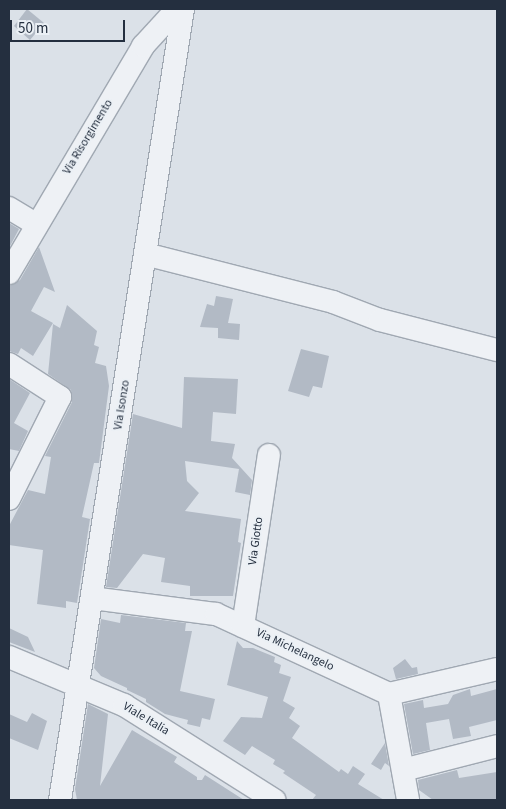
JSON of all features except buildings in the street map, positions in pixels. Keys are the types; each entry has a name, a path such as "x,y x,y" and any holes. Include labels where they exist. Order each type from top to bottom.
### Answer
{"street":[{"name":"Via Risorgimento","path":"9,273 36,224 143,46 178,9"},
{"name":"Via Isonzo","path":"60,800 183,9"},
{"path":"9,208 36,224"},
{"path":"145,254 333,302 380,320 497,350"},
{"path":"9,364 60,397 9,499"},
{"name":"Via Giotto","path":"243,626 268,455"},
{"name":"Via Michelangelo","path":"92,598 216,614 389,694"},
{"name":"Viale Italia","path":"9,657 124,705 274,800"},
{"path":"408,800 389,694 497,669"},
{"path":"402,770 497,746"}]}
